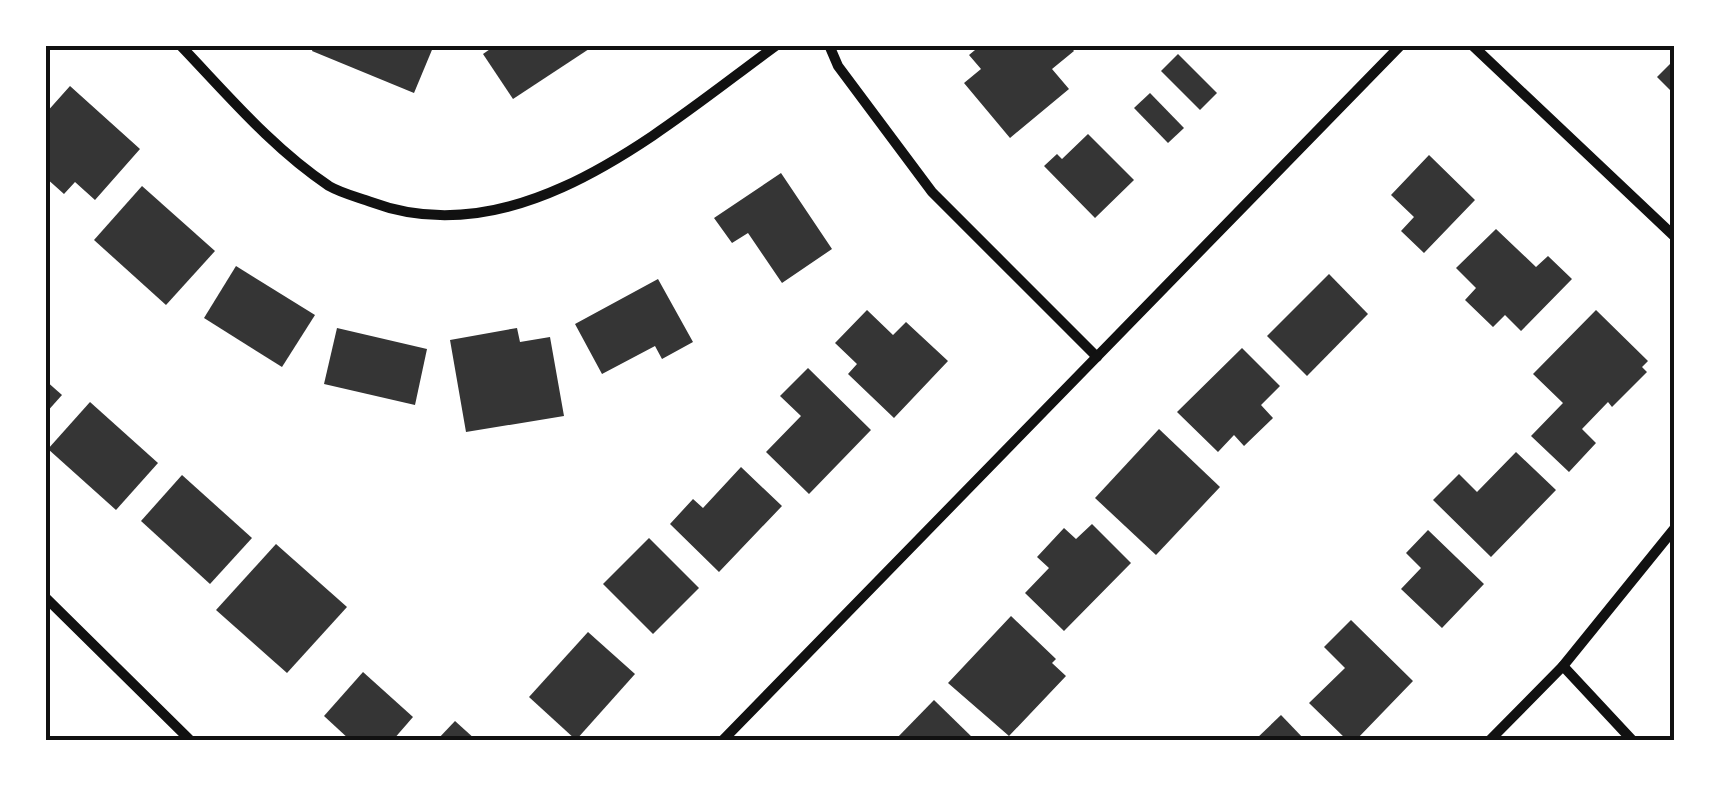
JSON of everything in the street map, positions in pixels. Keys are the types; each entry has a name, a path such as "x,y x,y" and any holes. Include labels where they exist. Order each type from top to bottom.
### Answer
{"street":[{"path":"180,45 271,140 331,188 394,211 442,216 486,212 550,194 633,149 777,45"},
{"path":"829,45 838,66 932,192 1097,357"},
{"path":"723,740 1401,45"},
{"path":"1472,45 1674,236"},
{"path":"1490,740 1563,666 1674,530"},
{"path":"45,597 190,740"},
{"path":"1563,666 1632,740"}],"building":[{"path":"314,45 434,45 414,93 312,51"},
{"path":"496,45 587,45 589,49 513,99 483,54"},
{"path":"981,45 1069,45 1074,51 1052,69 1069,89 1010,138 964,83 981,69 969,55"},
{"path":"1178,54 1217,93 1200,110 1161,71"},
{"path":"1674,60 1674,94 1657,77"},
{"path":"70,86 140,149 95,200 75,182 64,194 45,177 45,114"},
{"path":"1150,93 1184,128 1168,143 1134,108"},
{"path":"1088,134 1134,180 1095,218 1044,166 1057,154 1062,159"},
{"path":"1429,155 1475,200 1424,253 1401,231 1414,217 1391,195"},
{"path":"781,173 832,249 782,283 748,233 732,243 714,218"},
{"path":"142,186 215,251 166,305 94,240"},
{"path":"1496,229 1536,267 1548,256 1572,279 1521,331 1505,315 1493,327 1465,300 1476,288 1456,268"},
{"path":"236,266 315,315 282,367 204,318"},
{"path":"1329,274 1368,314 1307,376 1267,336"},
{"path":"658,279 693,342 662,359 655,346 602,374 575,324"},
{"path":"867,310 893,335 906,322 948,361 894,418 848,374 857,364 835,343"},
{"path":"1596,310 1648,361 1642,367 1647,372 1612,407 1608,402 1582,429 1596,443 1569,472 1531,436 1563,403 1533,374"},
{"path":"337,328 427,349 415,405 324,384"},
{"path":"517,328 520,342 550,337 564,416 466,432 450,340"},
{"path":"1242,348 1280,386 1261,405 1273,418 1244,446 1234,435 1218,452 1177,412"},
{"path":"808,368 871,430 809,494 766,452 801,416 780,396"},
{"path":"45,380 62,395 45,414"},
{"path":"90,402 158,463 116,510 48,449"},
{"path":"1159,429 1220,487 1156,555 1095,498"},
{"path":"1516,452 1556,490 1491,557 1433,500 1459,474 1477,492"},
{"path":"741,467 782,506 719,572 670,524 693,499 703,508"},
{"path":"182,475 252,538 210,584 141,521"},
{"path":"1092,524 1131,563 1064,631 1025,593 1049,568 1037,557 1064,528 1076,539"},
{"path":"1428,530 1484,584 1442,628 1401,589 1421,568 1406,553"},
{"path":"649,538 699,588 653,634 603,584"},
{"path":"276,544 347,607 287,673 216,610"},
{"path":"1011,616 1056,659 1052,663 1066,676 1009,736 948,683"},
{"path":"1351,620 1413,681 1356,740 1347,740 1309,703 1345,668 1324,647"},
{"path":"588,632 635,674 576,740 529,697"},
{"path":"363,672 413,717 393,740 350,740 324,716"},
{"path":"934,700 975,740 895,740"},
{"path":"1281,715 1305,740 1255,740"},
{"path":"455,721 476,740 437,740"}]}
